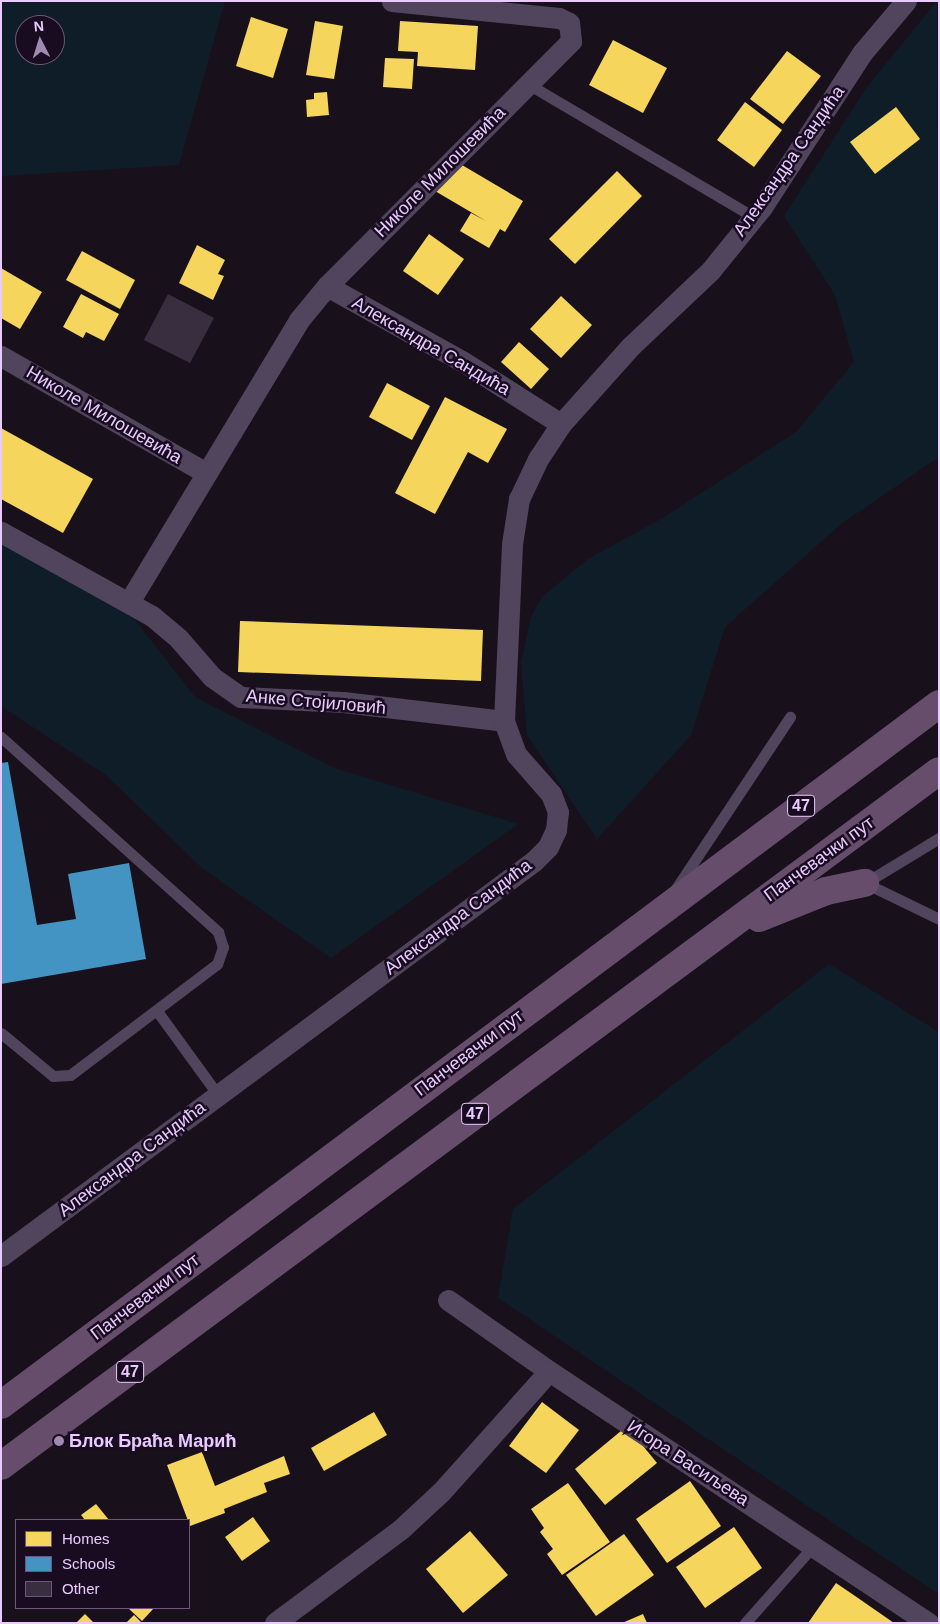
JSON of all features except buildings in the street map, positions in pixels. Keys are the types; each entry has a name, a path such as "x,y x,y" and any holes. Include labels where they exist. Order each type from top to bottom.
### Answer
{"main road":[{"name":"Панчевачки пут","path":"1,1405 939,704"},
{"name":"Панчевачки пут","path":"1,1466 939,770"},
{"path":"694,952 778,908 826,891 864,883"}],"street":[{"name":"Николе Милошевића","path":"128,602 282,346 326,286 572,41 569,23 558,18 392,1"},
{"name":"Александра Сандића","path":"1,1256 534,861 548,847 556,830 558,812 551,794 516,754 504,720 512,544 519,499 538,459 561,424 631,346 711,270 754,217 862,53 906,1"},
{"name":"Александра Сандића","path":"326,286 462,361 561,424"},
{"name":"Николе Милошевића","path":"1,356 206,474"},
{"name":"Анке Стојиловић","path":"1,532 152,616 179,639 212,677 240,697 344,702 504,720"},
{"name":"Игора Васиљева","path":"448,1300 549,1372 930,1623"},
{"path":"275,1623 401,1529 441,1492 549,1372"}],"lane":[{"path":"528,84 754,217"},
{"path":"664,908 790,717"},
{"path":"1,737 218,932 223,947 217,964 157,1012 70,1075 53,1076 1,1033"},
{"path":"864,883 939,838"},
{"path":"864,883 939,919"},
{"path":"157,1012 218,1095"},
{"path":"745,1623 814,1545"}],"shaded area":[{"path":"1,1 225,1 179,165 1,176"},
{"path":"937,1 939,457 841,524 725,627 691,735 597,839 527,735 521,663 531,617 542,597 588,559 666,516 797,431 854,362 835,295 784,216 867,87"},
{"path":"1,541 128,611 195,697 334,768 518,824 331,958 203,869 107,776 1,706"},
{"path":"829,964 939,1032 939,1594 498,1298 513,1209"}],"place":[{"name":"Блок Браћа Марић","path":"59,1441"}]}
